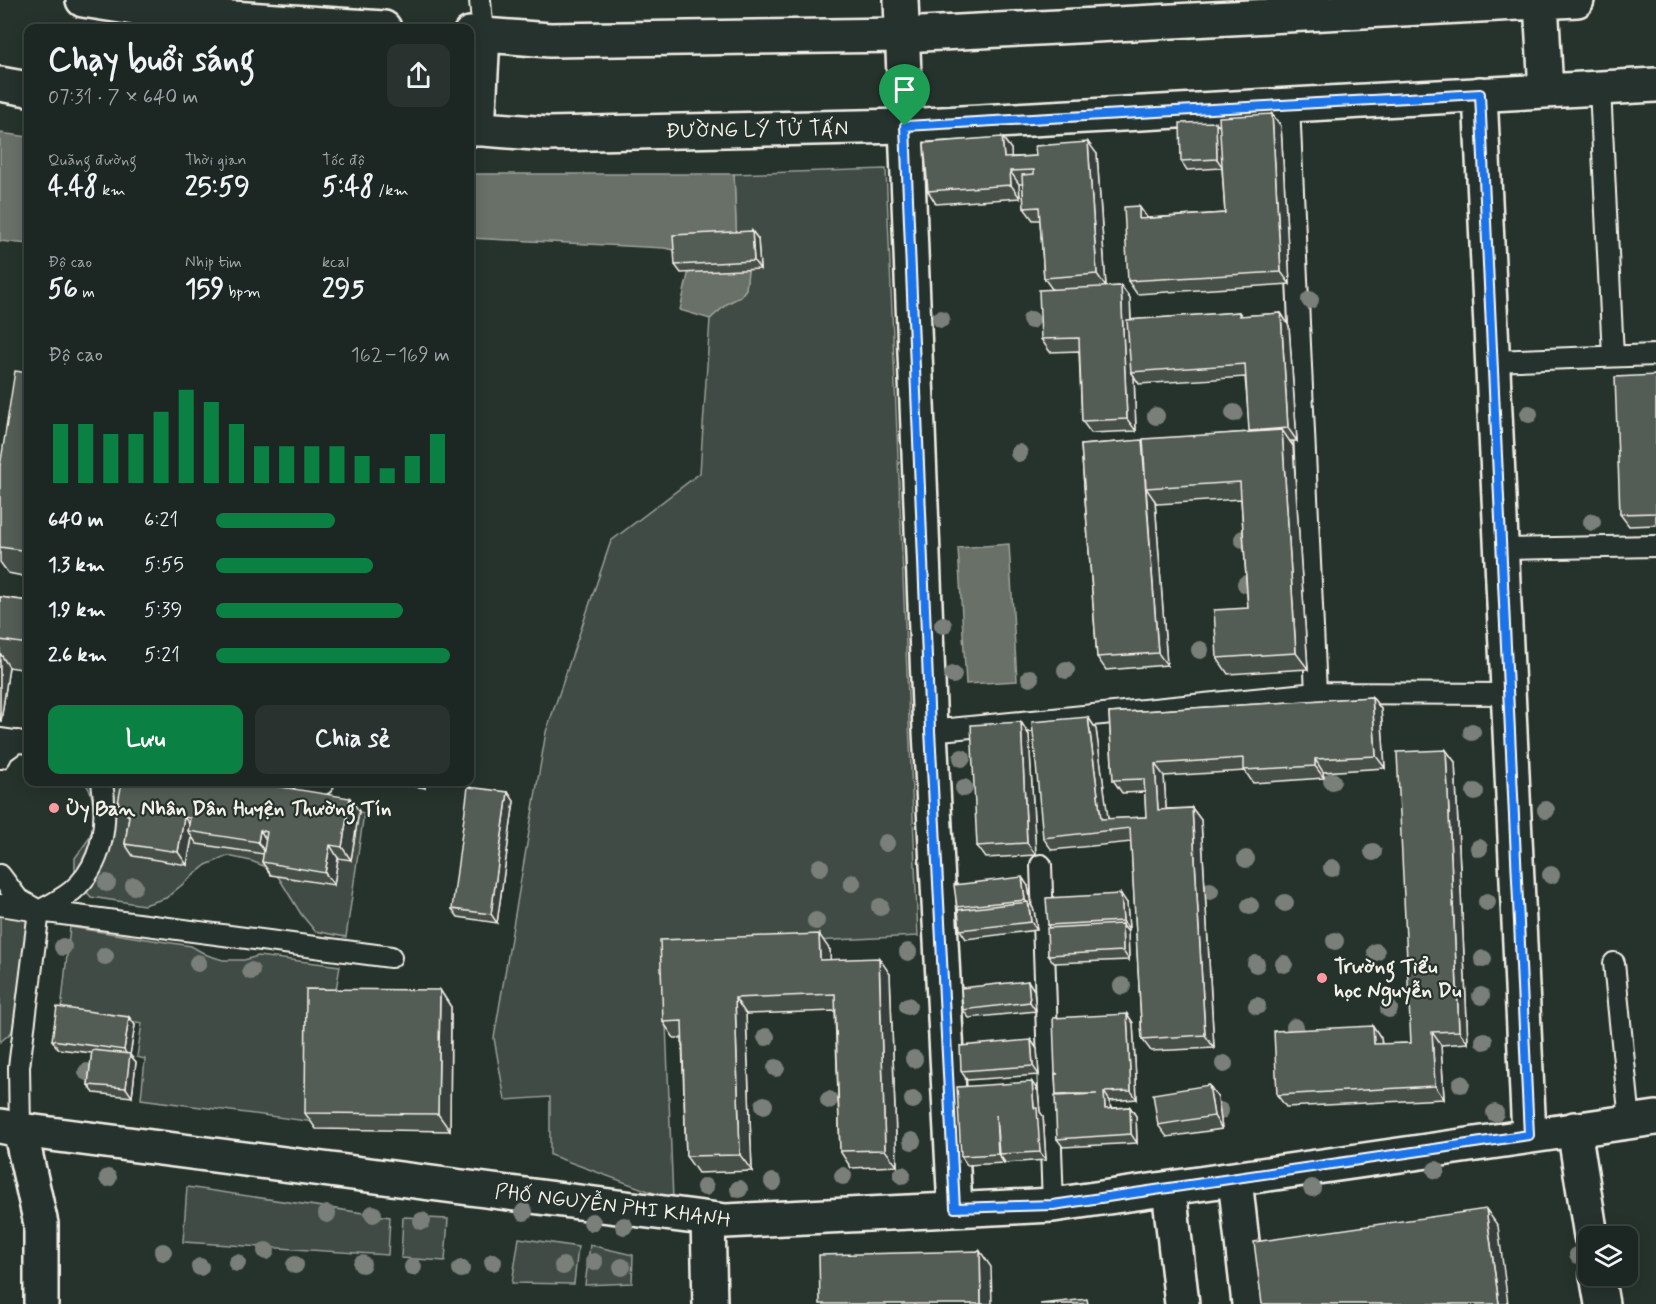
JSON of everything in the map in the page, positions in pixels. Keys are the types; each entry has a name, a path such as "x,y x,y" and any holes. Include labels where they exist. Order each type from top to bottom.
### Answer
{"street":[{"path":"83,0 172,14 323,24"},
{"path":"901,0 930,730 955,1208"},
{"path":"474,129 476,35 550,40 902,35 1577,0"},
{"path":"1541,2 1546,91"},
{"path":"0,84 24,88"},
{"name":"ĐƯỜNG LÝ TỬ TẤN","path":"474,129 548,134 905,126 1656,85"},
{"path":"1480,94 1529,1135"},
{"name":"PHỐ NGUYỄN PHI KHANH","path":"10,1128 726,1221 1053,1205 1643,1120"},
{"path":"10,1128 41,1224 41,1304"},
{"path":"1574,1129 1589,1226"},
{"path":"1235,1179 1249,1304"},
{"path":"1169,1189 1182,1304"},
{"path":"708,1219 710,1304"},
{"path":"1599,1286 1602,1304"}],"lane":[{"path":"476,35 480,0"},
{"path":"1600,88 1613,357"},
{"path":"1289,105 1316,693"},
{"path":"1492,361 1656,355"},
{"path":"1501,549 1656,546"},
{"path":"930,730 1316,693 1508,694"},
{"path":"0,758 3,752 16,741"},
{"path":"39,911 72,891 91,869 102,840 104,817 102,786"},
{"path":"1041,865 1053,1205"},
{"path":"0,875 18,898 39,911"},
{"path":"0,904 391,957"},
{"path":"10,1128 39,911"},
{"path":"1614,963 1643,1120"}],"shaded area":[{"path":"0,133 24,136 24,244 0,241"},
{"path":"886,169 918,936 663,948 673,1200 550,1155 550,1097 505,1100 494,1038 546,732 611,541 700,473 710,319 728,303 740,297 746,289 748,270 737,248 734,174"},
{"path":"474,174 734,174 737,248 748,270 746,289 740,297 728,303 710,319 680,310 689,270 680,251 664,248 474,238"},
{"path":"1009,544 1017,681 966,684 958,548"},
{"path":"87,786 192,786 364,813 346,937 315,931 301,914 279,878 269,868 228,856 206,865 166,898 144,905 91,897 75,878 75,858 88,840 96,821 91,793"},
{"path":"0,912 32,918 12,1032 0,1042"},
{"path":"70,927 191,946 207,955 223,960 244,960 258,956 340,966 314,1122 141,1099 145,1059 137,1057 142,1023 61,1011"},
{"path":"187,1187 390,1217 388,1255 183,1242"},
{"path":"403,1217 448,1219 445,1261 401,1258"},
{"path":"519,1238 578,1247 574,1284 512,1283"},
{"path":"590,1245 633,1255 632,1283 585,1285"}],"building":[{"path":"1272,114 1281,272 1128,281 1124,207 1139,206 1139,219 1225,213 1219,117"},
{"path":"1216,122 1217,159 1181,161 1180,123"},
{"path":"1002,137 1004,158 1036,156 1035,146 1088,142 1097,274 1044,278 1039,207 1024,208 1022,175 1034,174 1034,170 1010,171 1011,185 928,191 924,143"},
{"path":"752,231 754,261 675,265 673,235"},
{"path":"1121,286 1127,419 1082,421 1079,338 1041,339 1039,290"},
{"path":"1239,312 1239,316 1281,313 1288,428 1249,431 1245,364 1131,372 1127,320"},
{"path":"15,371 24,372 24,550 0,547 0,467"},
{"path":"1656,375 1656,513 1620,514 1615,377"},
{"path":"1282,430 1296,653 1217,658 1214,610 1248,608 1240,482 1146,488 1143,439"},
{"path":"1142,440 1158,653 1097,657 1081,445"},
{"path":"0,597 24,600 24,643 0,640"},
{"path":"1372,697 1376,756 1315,759 1315,766 1244,770 1244,758 1155,764 1158,810 1192,808 1205,1035 1142,1039 1130,828 1043,838 1032,722 1088,717 1101,819 1146,817 1144,779 1113,780 1109,713"},
{"path":"1021,722 1027,843 977,846 971,725"},
{"path":"1446,750 1459,1031 1432,1032 1435,1086 1277,1095 1274,1031 1373,1026 1374,1044 1411,1043 1397,752"},
{"path":"121,786 275,786 350,798 342,847 330,845 325,873 262,862 267,832 260,830 258,842 188,831 190,818 184,817 178,852 125,844 130,809 118,803"},
{"path":"468,787 508,792 491,914 452,909"},
{"path":"1022,877 1025,900 957,907 954,885"},
{"path":"1121,894 1123,921 1048,925 1046,898"},
{"path":"1028,902 1031,922 960,930 958,910"},
{"path":"1122,924 1123,951 1048,955 1047,928"},
{"path":"819,934 820,960 879,958 885,1150 840,1151 835,994 735,998 740,1155 686,1156 682,1021 663,1022 660,940"},
{"path":"1028,981 1030,1002 963,1010 961,988"},
{"path":"306,989 440,990 438,1114 305,1113"},
{"path":"57,1007 129,1017 124,1050 52,1040"},
{"path":"1127,1014 1131,1091 1104,1092 1105,1109 1130,1107 1131,1134 1057,1139 1055,1096 1097,1094 1056,1094 1055,1074 1058,1074 1055,1073 1053,1018"},
{"path":"1031,1040 1033,1066 961,1071 960,1046"},
{"path":"92,1050 130,1054 126,1088 88,1085"},
{"path":"1032,1082 1034,1108 1037,1108 1040,1152 999,1154 996,1115 998,1154 961,1156 957,1087"},
{"path":"1209,1085 1214,1116 1158,1125 1153,1094"},
{"path":"1486,1209 1499,1304 1262,1304 1254,1242"},
{"path":"980,1251 981,1304 820,1304 819,1255"},
{"path":"1087,1299 1088,1304 1040,1304"}],"place":[{"name":"Ủy Ban Nhân Dân Huyện Thường Tín","path":"54,808"},
{"name":"Trường Tiểu học Nguyễn Du","path":"1322,978"}],"route":[{"path":"1480,94 1529,1135 1053,1205 955,1208 930,730 905,126 1480,94"}]}
